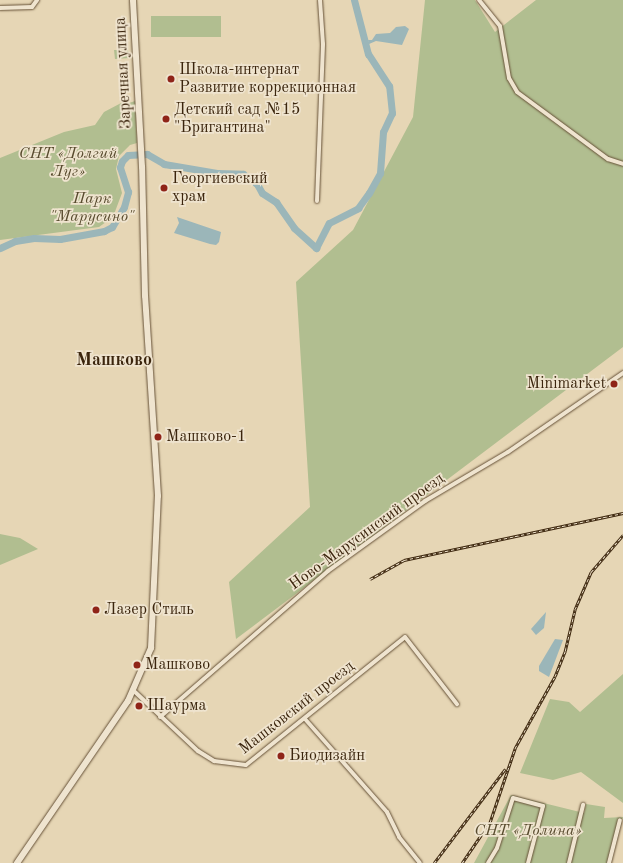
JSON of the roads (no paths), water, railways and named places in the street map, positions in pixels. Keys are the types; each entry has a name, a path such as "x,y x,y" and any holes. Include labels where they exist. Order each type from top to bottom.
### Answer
{"street":[{"path":"0,8 32,6 37,0"},
{"name":"Заречная улица","path":"17,863 134,691 151,648 158,512 144,289 142,167 134,0"},
{"path":"317,202 323,44 320,0"},
{"path":"479,0 500,26 509,78 517,92 608,159 623,164"},
{"name":"Ново-Марусинский проезд","path":"160,717 328,571 425,501 508,452 623,373"},
{"name":"Машковский проезд","path":"134,691 198,751 214,761 246,765 405,637 457,704"},
{"path":"305,719 387,812 399,836 420,863"},
{"path":"488,863 497,848 513,798 543,806 528,863"},
{"path":"569,863 583,805"},
{"path":"609,863 620,820"}],"water":[{"path":"405,26 409,29 402,45 376,41 369,44 368,40 372,40 376,34 390,33 396,27"},
{"path":"177,217 221,232 219,242 216,245 210,244 174,233 179,223"},
{"path":"546,612 544,628 536,635 531,629"},
{"path":"555,639 563,640 549,677 539,671 539,666"}],"waterway":[{"path":"0,248 15,241 34,238 60,239 104,231 112,227 124,207 128,192 120,167 122,161 128,155 147,154 164,164 218,173 243,174 257,184 262,193 276,202 294,228 316,248 329,223 358,208 369,193 380,173 383,132 392,113 389,86 368,54 354,0"}],"railway":[{"path":"370,579 404,560 623,513"},
{"path":"462,863 490,822 515,748 555,676 565,651 575,609 591,572 623,535"},
{"path":"434,863 505,769"}],"place":[{"name":"Школа-интернат Развитие коррекционная","path":"171,79"},
{"name":"Детский сад №15 \"Бригантина\"","path":"166,119"},
{"name":"Георгиевский храм","path":"164,188"},
{"name":"Minimarket","path":"614,384"},
{"name":"Машково-1","path":"158,437"},
{"name":"Лазер Стиль","path":"96,610"},
{"name":"Машково","path":"137,665"},
{"name":"Шаурма","path":"139,706"},
{"name":"Биодизайн","path":"281,756"}],"district":[{"name":"Машково","path":"114,360"}],"park label":[{"name":"СНТ «Долгий Луг»","path":"68,163"},
{"name":"Парк \"Марусино\"","path":"92,208"},
{"name":"СНТ «Долина»","path":"528,831"}]}
